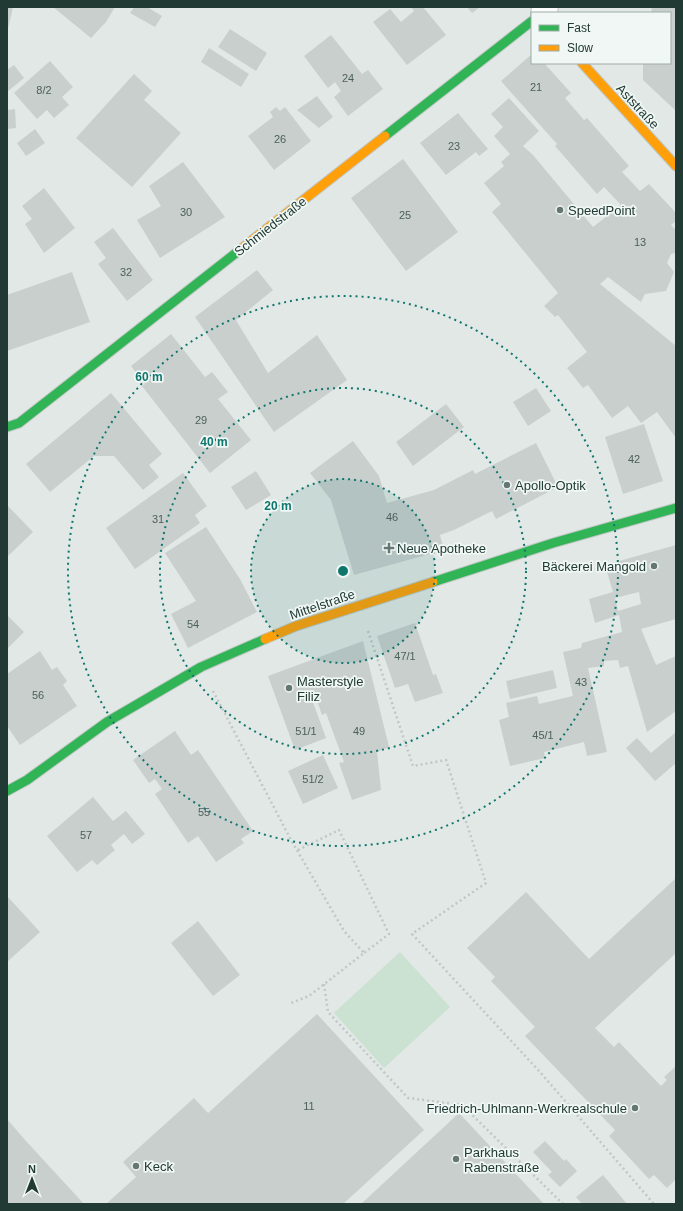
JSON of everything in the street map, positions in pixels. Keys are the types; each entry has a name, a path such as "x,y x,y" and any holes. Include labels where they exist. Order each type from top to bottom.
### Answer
{"street":[{"name":"Schmiedstraße","path":"7,427 19,423 531,22"},
{"name":"Aststraße","path":"583,64 676,166"},
{"name":"Mittelstraße","path":"7,791 27,780 107,722 201,667 296,626 552,543 676,508"}],"path":[{"path":"360,605 413,766 446,760 486,883 412,934 540,1072 654,1204"},
{"path":"201,667 298,850 344,930 364,953"},
{"path":"291,1003 309,996 389,934 339,830 298,850"},
{"path":"324,984 328,1012 408,1098 462,1105 563,1204"}],"green space":[{"path":"400,952 450,1007 384,1068 334,1013"}],"building":[{"path":"7,7 13,7 8,29 7,29"},
{"path":"53,7 115,7 106,22 91,38"},
{"path":"134,7 147,7 162,16 155,27 130,13"},
{"path":"411,7 423,7 446,35 407,65 373,22 390,9 401,22 414,11"},
{"path":"467,7 480,7 472,13"},
{"path":"652,7 676,7 676,111 643,80 643,64 671,64 671,12 651,12"},
{"path":"230,29 267,53 256,71 218,47"},
{"path":"331,35 362,74 368,70 383,89 348,116 334,97 341,91 335,82 328,88 304,56"},
{"path":"209,48 249,74 241,87 201,62"},
{"path":"531,55 531,64 545,64 571,93 565,98 584,120 587,118 629,166 622,172 640,191 649,184 676,213 676,221 671,225 676,230 676,253 671,254 667,263 674,272 666,291 645,294 641,302 608,277 600,284 676,346 676,438 657,412 641,423 628,406 612,418 588,385 583,388 567,368 587,352 558,315 555,317 544,306 558,293 492,212 501,204 484,183 504,166 501,162 510,154 494,136 503,127 491,114 509,98 539,131 523,146 533,155 593,227 621,205 604,187 597,194 555,146 557,144 501,81"},
{"path":"50,61 73,87 62,97 69,105 54,118 47,110 37,119 14,93"},
{"path":"14,65 24,78 7,92 7,70"},
{"path":"134,74 152,91 144,100 181,133 132,187 76,138"},
{"path":"317,96 333,117 319,128 297,110"},
{"path":"276,107 280,111 285,107 311,141 274,170 248,136 273,117 270,112"},
{"path":"15,109 16,128 7,129 7,110"},
{"path":"458,113 488,149 479,156 476,152 446,175 420,143"},
{"path":"35,129 45,143 26,156 17,143"},
{"path":"403,159 458,232 406,271 351,198"},
{"path":"183,162 225,217 160,258 137,220 161,206 149,186"},
{"path":"44,188 75,228 44,253 25,224 32,219 22,206"},
{"path":"113,228 153,280 127,301 98,264 106,258 94,242"},
{"path":"257,270 273,290 236,320 268,373 317,335 347,380 274,432 195,317"},
{"path":"72,272 90,322 7,351 7,295"},
{"path":"171,334 205,377 212,372 228,392 218,399 251,440 210,473 142,386 145,384 131,366"},
{"path":"536,388 551,411 528,426 513,402"},
{"path":"111,393 162,454 149,465 159,477 143,490 114,456 94,456 50,492 26,464"},
{"path":"446,404 464,427 413,466 396,442"},
{"path":"644,424 663,481 623,494 605,437"},
{"path":"353,441 379,476 387,503 434,490 473,470 475,474 536,443 558,487 496,519 492,511 454,530 440,535 444,550 354,575 331,500 310,473"},
{"path":"256,471 271,495 246,510 231,487"},
{"path":"183,473 207,506 195,515 200,523 135,569 106,528"},
{"path":"7,505 33,532 7,557"},
{"path":"206,527 240,579 257,612 188,648 171,614 196,601 165,553"},
{"path":"676,545 676,619 641,629 656,665 676,656 676,711 647,732 628,666 620,668 618,660 604,661 604,666 588,668 607,752 587,756 584,742 544,752 545,758 510,766 499,720 509,717 506,703 537,696 539,704 573,696 563,652 581,648 582,643 622,632 619,615 595,623 589,599 613,592 605,565","holes":["639,592 641,604 618,611 615,598"]},
{"path":"7,615 24,632 7,649"},
{"path":"415,623 433,675 436,674 443,693 415,702 408,684 395,688 377,636"},
{"path":"363,641 389,747 377,752 381,790 352,800 339,763 344,762 326,713 322,715 315,695 311,697 326,738 295,750 268,676"},
{"path":"40,651 52,670 57,667 67,681 63,685 77,706 20,745 7,726 7,674"},
{"path":"553,670 557,688 510,699 506,681"},
{"path":"175,731 191,755 198,750 253,831 241,839 244,843 216,862 198,836 188,843 155,794 162,789 155,779 149,783 133,760"},
{"path":"676,732 676,763 655,781 626,748 637,738 651,753"},
{"path":"323,755 338,788 303,804 288,771"},
{"path":"93,797 113,821 126,811 145,834 132,844 124,834 111,845 115,850 97,865 92,860 77,872 47,836"},
{"path":"676,878 676,953 595,1028 614,1047 619,1042 661,1086 667,1080 664,1077 676,1066 676,1179 667,1188 654,1175 649,1179 609,1136 615,1130 525,1036 535,1027 491,981 495,977 467,948 526,892 589,959"},
{"path":"7,896 40,932 7,962"},
{"path":"198,921 240,975 213,996 171,943"},
{"path":"317,1014 424,1130 343,1204 106,1204 136,1177 123,1162 194,1098 208,1113"},
{"name":"Parkhaus Rabenstraße","path":"459,1113 544,1204 361,1204"},
{"path":"7,1119 26,1141 84,1204 7,1204"},
{"path":"545,1141 564,1161 566,1159 577,1171 560,1187 548,1175 552,1172 533,1152"},
{"path":"603,1175 627,1204 582,1204 576,1197"}],"traffic: fast":[{"path":"385,136 531,22"},
{"path":"7,427 19,423 241,249"},
{"path":"433,582 553,543 676,508"},
{"path":"7,791 27,780 107,722 201,667 265,639"}],"traffic: slow":[{"path":"583,64 676,166"},
{"path":"241,249 385,136"},
{"path":"265,639 296,626 433,582"}],"place":[{"name":"SpeedPoint","path":"560,210"},
{"name":"Apollo-Optik","path":"507,485"},
{"name":"Neue Apotheke","path":"389,548"},
{"name":"Bäckerei Mangold","path":"654,566"},
{"name":"Masterstyle Filiz","path":"289,688"},
{"name":"Friedrich-Uhlmann-Werkrealschule","path":"635,1108"},
{"name":"Parkhaus Rabenstraße","path":"456,1159"},
{"name":"Keck","path":"136,1166"}]}
